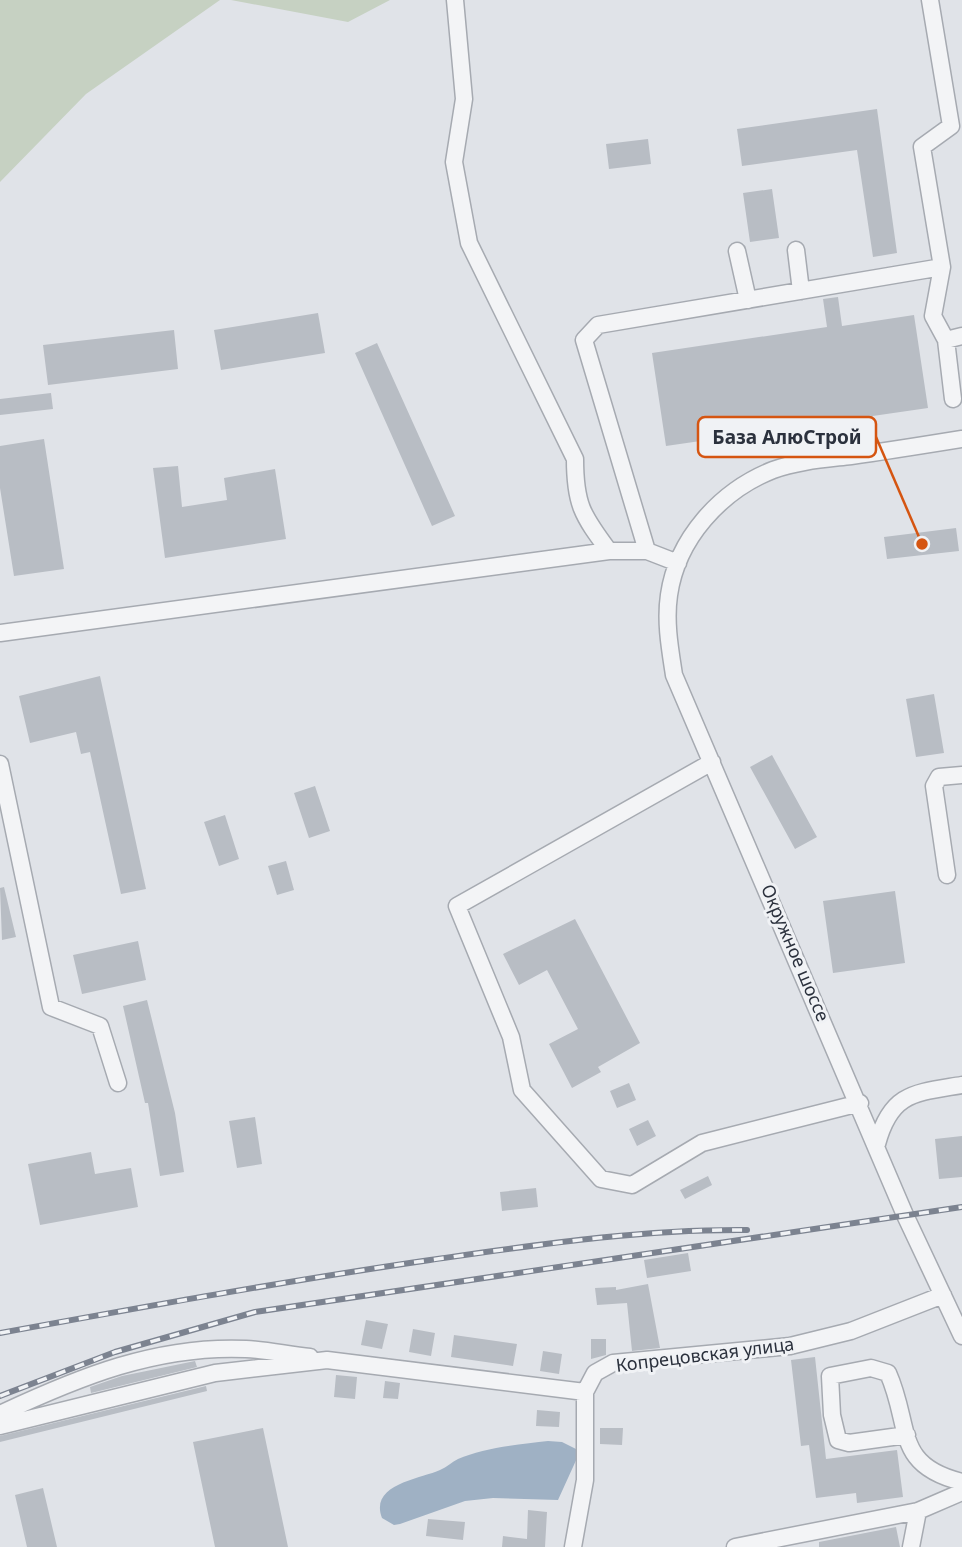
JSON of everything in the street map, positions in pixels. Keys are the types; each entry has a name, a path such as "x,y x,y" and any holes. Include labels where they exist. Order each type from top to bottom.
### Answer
{"street":[{"path":"455,0 464,99 454,162 470,243 575,459 575,494 592,528 609,551"},
{"path":"930,0 951,126 922,147 942,267 933,316 954,338 953,399"},
{"path":"737,250 748,300"},
{"path":"796,250 802,291"},
{"path":"647,551 584,340 598,325 942,267"},
{"name":"Окружное шоссе","path":"962,439 816,460 773,470 737,490 708,513 690,537 668,595 668,634 674,675 860,1103 905,1215 962,1336"},
{"path":"0,633 609,551 647,551 678,563"},
{"path":"712,762 457,906 511,1037 522,1090 601,1179 632,1185 702,1143 860,1103"},
{"path":"0,764 51,1007 100,1027 118,1083"},
{"path":"947,875 934,786 939,777 962,775"},
{"path":"877,1144 882,1126 893,1106 912,1093 962,1085"},
{"name":"Копрецовская улица","path":"586,1392 595,1373 613,1363 790,1346 851,1331 943,1295"},
{"path":"0,1413 118,1364 162,1353 209,1349 248,1349 586,1392 585,1480 573,1547"},
{"path":"209,1349 215,1373"},
{"path":"0,1426 215,1373 327,1360"},
{"path":"907,1435 849,1443 838,1440 832,1415 830,1376 871,1368 888,1373 907,1435 923,1467 939,1476 962,1482"},
{"path":"80,1379 84,1405"},
{"path":"36,1397 38,1416"},
{"path":"735,1547 918,1511 962,1492"},
{"path":"911,1547 918,1511"}],"green space":[{"path":"0,0 220,0 86,94 0,182"},
{"path":"231,0 390,0 348,22"}],"water":[{"path":"548,1441 562,1442 578,1450 578,1456 558,1500 493,1498 465,1501 400,1524 394,1525 382,1518 380,1507 383,1497 389,1490 409,1480 440,1470 458,1459 479,1452"}],"building":[{"path":"877,109 897,253 873,257 857,150 742,166 737,129"},
{"path":"648,139 651,164 609,169 606,144"},
{"path":"772,189 779,238 750,242 743,193"},
{"path":"838,297 842,326 914,315 928,408 666,446 652,353 827,327 823,299"},
{"path":"318,313 325,353 221,370 214,330"},
{"path":"174,330 178,369 48,385 43,345"},
{"path":"377,343 455,516 432,526 355,353"},
{"path":"51,393 53,409 0,415 0,399"},
{"path":"44,439 64,569 14,576 0,488 0,446"},
{"path":"178,466 182,507 227,500 224,478 275,469 286,539 165,558 153,468"},
{"path":"956,528 959,551 887,559 884,537"},
{"path":"100,676 146,889 121,894 90,752 81,754 76,732 30,743 19,696"},
{"path":"934,694 944,753 916,757 906,699"},
{"path":"772,755 817,837 795,849 750,767"},
{"path":"315,786 330,831 309,838 294,793"},
{"path":"225,815 239,859 219,866 204,822"},
{"path":"286,861 294,890 277,895 268,866"},
{"path":"4,887 16,937 2,940 0,888"},
{"path":"895,891 905,963 833,973 823,901"},
{"path":"575,919 640,1043 598,1067 601,1072 572,1088 549,1044 578,1029 547,970 519,985 503,954"},
{"path":"138,941 146,980 82,994 73,955"},
{"path":"147,1000 175,1113 184,1172 160,1176 148,1103 145,1103 123,1006"},
{"path":"629,1083 636,1100 617,1108 610,1091"},
{"path":"255,1117 262,1164 237,1168 229,1121"},
{"path":"648,1120 656,1136 637,1146 629,1129"},
{"path":"962,1136 962,1177 939,1179 935,1139"},
{"path":"91,1152 95,1174 131,1168 138,1207 40,1225 28,1164"},
{"path":"708,1176 712,1185 685,1199 680,1190"},
{"path":"536,1188 538,1207 502,1211 500,1192"},
{"path":"688,1253 691,1271 647,1278 644,1260"},
{"path":"648,1284 660,1348 632,1351 627,1303 597,1305 595,1288 616,1287 616,1290"},
{"path":"366,1320 388,1324 382,1349 361,1345"},
{"path":"413,1329 435,1333 431,1356 409,1352"},
{"path":"454,1335 517,1344 513,1366 451,1357"},
{"path":"591,1339 606,1339 606,1355 591,1359"},
{"path":"543,1351 562,1354 559,1374 540,1371"},
{"path":"815,1357 826,1459 897,1450 903,1497 857,1503 856,1493 816,1498 809,1445 801,1446 791,1360"},
{"path":"195,1361 197,1367 91,1393 90,1387 122,1376"},
{"path":"336,1375 357,1377 355,1399 334,1397"},
{"path":"385,1381 400,1383 398,1399 383,1398"},
{"path":"206,1386 207,1391 0,1442 0,1436"},
{"path":"537,1410 560,1412 559,1427 536,1426"},
{"path":"263,1428 288,1547 215,1547 193,1442"},
{"path":"600,1428 623,1428 622,1445 600,1444"},
{"path":"43,1488 57,1547 27,1547 15,1495"},
{"path":"528,1510 547,1512 545,1547 502,1547 503,1536 527,1539"},
{"path":"428,1519 465,1522 463,1540 426,1536"},
{"path":"896,1527 900,1547 819,1547 819,1542"}],"railway":[{"path":"0,1396 115,1352 255,1312 962,1207"},
{"path":"0,1333 268,1285 509,1249 628,1235 747,1230"}],"place":[{"name":"База АлюСтрой","path":"922,544"}]}
